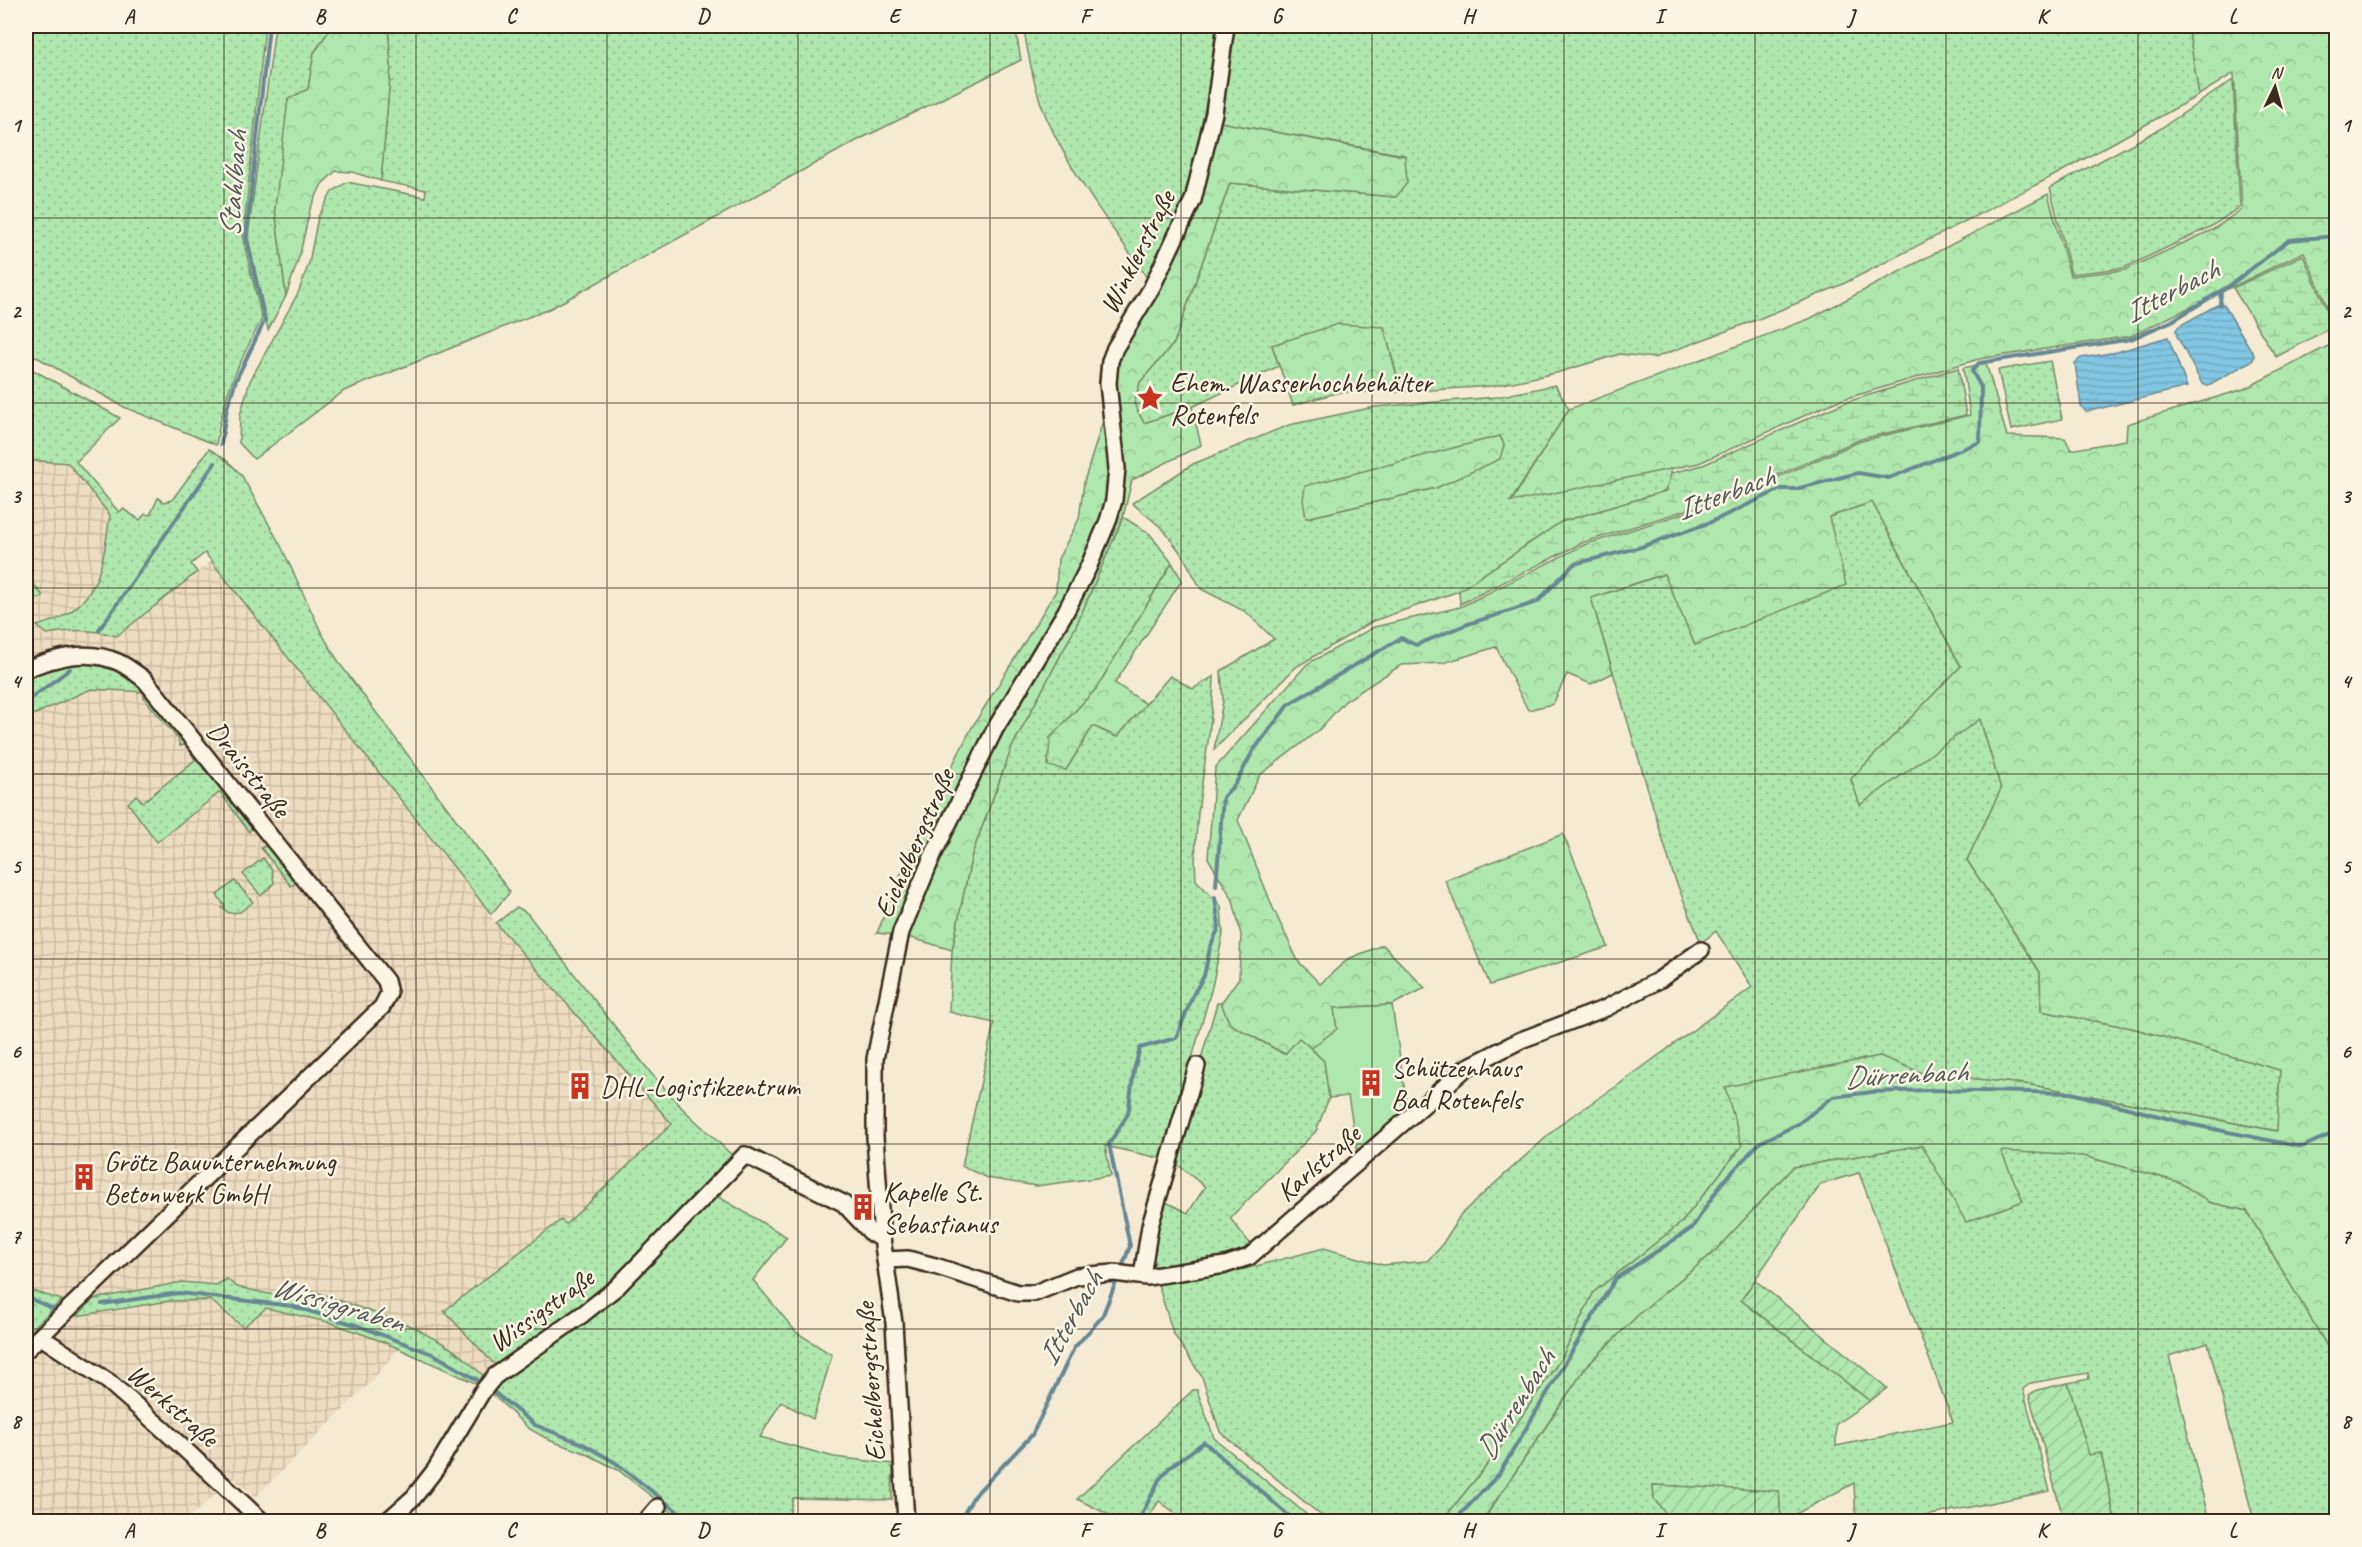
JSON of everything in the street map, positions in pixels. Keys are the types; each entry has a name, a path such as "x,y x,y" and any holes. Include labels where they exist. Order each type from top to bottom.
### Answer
{"street":[{"name":"Winklerstraße","path":"1114,500 1116,468 1108,383 1110,361 1115,348 1150,289 1193,200 1214,113 1226,26"},
{"name":"Eichelbergstraße","path":"906,1521 894,1323 882,1239 875,1137 875,1059 901,932 933,855 994,729 1066,611 1088,568 1114,500"},
{"name":"Draisstraße","path":"26,669 72,654 95,655 118,662 145,680 386,981 389,993 382,1006 41,1337"},
{"name":"Karlstraße","path":"885,1260 908,1259 1018,1293 1035,1293 1077,1276 1129,1275 1225,1266 1249,1257 1466,1068 1521,1040 1606,1008 1659,980 1701,950"},
{"path":"1129,1275 1150,1226 1197,1066"},
{"name":"Wissigstraße","path":"386,1521 414,1497 435,1470 482,1392 495,1376 617,1287 745,1155 843,1203 872,1234 882,1239"},
{"path":"26,1350 41,1337"},
{"name":"Werkstraße","path":"41,1337 109,1382 263,1521"},
{"path":"645,1521 658,1507"}],"shaded area":[{"path":"26,460 68,463 110,515 100,572 87,598 64,616 38,626 47,634 69,630 92,630 117,636 211,561 496,923 672,1124 566,1224 561,1220 444,1312 498,1368 487,1377 413,1325 402,1346 369,1384 256,1497 233,1478 186,1521 26,1521 26,1335 62,1301 26,1289"}],"green space":[{"path":"26,26 265,26 243,239 262,319 233,379 223,410 216,445 124,407 26,351"},
{"path":"275,26 332,26 314,53 308,89 275,208 286,296 268,330 248,237"},
{"path":"332,26 388,26 391,66 381,181 352,172 336,171 322,184 310,209 300,254 286,296 275,208 288,99 308,89 314,53"},
{"path":"388,26 1015,26 1021,60 858,140 551,308 344,391 254,459 239,443 240,415 250,381 299,291 309,263 318,217 332,192 347,182 425,197 426,190 381,181 391,66"},
{"path":"1023,26 1216,26 1207,100 1185,202 1148,279 1094,201 1057,140 1039,97"},
{"path":"1235,26 2188,26 2199,95 2057,174 1841,285 1654,358 1620,354 1556,373 1493,386 1401,392 1384,327 1272,345 1279,366 1192,407 1144,423 1134,404 1140,382 1174,343 1230,183 1395,197 1405,155 1219,122"},
{"path":"2188,26 2336,26 2336,327 2304,252 2131,336 1979,359 1837,401 1699,463 1511,502 1569,409 1809,319 2048,194 2070,276 2125,270 2212,230 2242,209 2234,73 2199,95"},
{"path":"2233,80 2240,207 2210,227 2124,268 2071,274 2050,188 2158,130"},
{"path":"1219,122 1405,156 1407,183 1396,197 1230,183 1174,343 1140,382 1134,404 1144,423 1192,407 1201,445 1132,480 1123,517 1076,626 1012,747 972,854 952,950 905,936 877,933 915,839 971,729 1056,591 1058,559 1079,519 1084,482 1116,379 1118,360 1141,319"},
{"path":"2303,255 2334,326 2276,357 2233,288"},
{"path":"1338,324 1384,327 1401,392 1340,392 1293,405 1272,345"},
{"path":"2336,342 2336,1037 2328,1039 2336,1104 2336,1369 2326,1344 2247,1211 2209,1202 2179,1182 2084,1156 2001,1151 2023,1201 1966,1222 1922,1145 1793,1167 1715,1251 1642,1311 1586,1367 1482,1521 1442,1521 1496,1454 1562,1357 1594,1292 1682,1222 1742,1146 1725,1087 1880,1056 1922,1073 2032,1085 2277,1131 2280,1070 2132,1028 2041,1011 2040,972 1967,860 2001,789 1980,719 1860,805 1851,779 1961,666 1872,502 1829,517 1846,585 1695,645 1664,574 1591,598 1613,673 1591,684 1567,674 1553,704 1528,710 1496,647 1443,663 1401,665 1345,701 1319,730 1260,775 1238,820 1273,908 1298,961 1320,984 1348,959 1383,945 1425,988 1392,1005 1334,1008 1337,1029 1311,1048 1299,1038 1285,1054 1230,1024 1221,1003 1239,978 1241,935 1233,900 1208,858 1215,768 1307,664 1374,627 1460,607 1584,545 1725,500 1861,441 1970,415 1963,368 1986,363 2007,436 2065,438 2071,450 2126,440 2127,424 2244,389"},
{"path":"2050,361 2062,419 2011,430 1998,370"},
{"path":"26,366 120,418 76,462 119,512 123,509 140,520 145,514 150,515 158,498 163,502 172,500 209,449 219,454 242,476 281,546 322,634 340,664 510,892 491,914 205,553 191,564 197,572 117,636 82,630 47,634 37,626 60,618 76,608 86,597 99,573 110,515 68,463 26,460"},
{"path":"1958,368 1966,415 1861,439 1724,498 1582,543 1460,604 1459,591 1561,522 1666,491 1671,473 1703,465 1843,403"},
{"path":"1555,385 1569,409 1511,501 1671,468 1666,491 1561,522 1459,591 1373,621 1296,667 1214,750 1223,701 1221,671 1274,639 1246,612 1201,589 1183,556 1163,529 1132,503 1193,464 1289,425 1375,407 1497,397","holes":["1500,436 1504,445 1436,488 1306,518"]},
{"path":"1500,436 1504,445 1500,459 1436,488 1306,518 1303,500 1305,486"},
{"path":"1872,502 1961,667 1851,779 1860,804 1980,718 2001,789 1967,860 2040,972 2041,1011 2132,1028 2280,1070 2278,1131 2032,1085 1922,1073 1880,1056 1726,1087 1742,1146 1682,1222 1594,1292 1562,1357 1496,1454 1442,1521 1323,1521 1324,1518 1220,1432 1202,1377 1173,1333 1158,1284 1245,1269 1324,1248 1383,1265 1427,1261 1440,1248 1461,1214 1563,1122 1614,1088 1752,987 1716,931 1701,943 1673,874 1591,598 1665,574 1695,645 1829,517"},
{"path":"1123,517 1150,534 1172,563 1096,689 1050,738 1066,770 1093,726 1117,737 1170,676 1193,689 1214,676 1195,854 1196,880 1221,906 1223,934 1212,987 1164,1159 1105,1146 1111,1176 1036,1186 987,1178 962,1166 994,1023 949,1012 952,950 972,854 1012,747 1076,626"},
{"path":"1172,563 1182,580 1115,683 1146,704 1117,737 1093,726 1066,770 1048,766 1050,738 1096,689"},
{"path":"26,574 42,595 43,597 26,601"},
{"path":"74,660 113,669 140,686 152,697 186,741 184,745 180,746 178,739 144,698 144,692 91,689 26,718 26,677 49,666"},
{"path":"191,753 194,753 253,825 249,832 220,792 157,842 128,803 136,795 143,802 195,760"},
{"path":"1563,834 1596,911 1608,947 1490,985 1445,880"},
{"path":"268,845 297,882 291,886 261,848"},
{"path":"263,858 272,870 274,883 261,896 243,874"},
{"path":"235,881 253,902 240,912 229,913 222,908 225,906 217,895"},
{"path":"517,907 527,913 650,1072 682,1108 735,1158 617,1281 498,1368 444,1311 561,1220 566,1224 672,1124 496,923"},
{"path":"1217,1003 1221,1003 1230,1024 1284,1054 1299,1037 1324,1061 1329,1098 1316,1131 1230,1218 1252,1246 1217,1261 1153,1270 1148,1263 1160,1199 1188,1213 1205,1187 1172,1160"},
{"path":"1392,1005 1408,1112 1358,1156 1348,1096 1329,1098 1324,1061 1311,1048 1337,1029 1334,1008"},
{"path":"2336,1037 2336,1104 2328,1039"},
{"path":"1923,1145 2084,1156 2179,1182 2209,1202 2247,1211 2326,1344 2336,1369 2336,1521 2254,1521 2208,1343 2169,1356 2209,1521 2115,1521 2101,1453 2089,1455 2068,1383 2089,1379 2088,1373 2031,1383 2023,1389 2050,1491 1901,1521 1856,1522 1854,1483 1781,1522 1779,1492 1653,1485 1654,1499 1669,1518 1668,1521 1482,1522 1586,1367 1642,1311 1715,1251 1793,1167","holes":["1859,1173 1953,1422 1836,1446 1836,1424 1870,1401 1741,1300 1821,1184"]},
{"path":"871,1193 875,1220 871,1224 849,1200"},
{"path":"717,1196 787,1237 753,1280 796,1332 832,1355 813,1419 781,1402 760,1437 834,1457 893,1464 892,1500 793,1498 788,1521 683,1521 618,1470 585,1453 551,1441 528,1428 490,1392 636,1280 692,1219"},
{"path":"227,1279 237,1287 307,1302 313,1291 417,1328 457,1353 486,1378 482,1386 384,1342 332,1323 266,1308 243,1327 210,1300 169,1301 77,1316 94,1299 182,1282 216,1285"},
{"path":"1755,1280 1887,1388 1870,1401 1741,1300"},
{"path":"26,1289 62,1300 26,1335"},
{"path":"2068,1383 2089,1455 2101,1453 2115,1521 2064,1521 2029,1395 2037,1390"},
{"path":"1193,1390 1197,1390 1214,1438 1312,1519 1311,1521 1186,1521 1159,1501 1146,1521 1121,1521 1077,1499"},
{"path":"1653,1485 1779,1491 1781,1521 1699,1522 1669,1518 1654,1499"}],"water":[{"path":"2217,305 2224,305 2254,355 2253,360 2207,386 2202,384 2176,330 2179,326"},
{"path":"2168,337 2187,387 2086,412 2081,406 2075,363 2081,358 2117,352"}],"waterway":[{"name":"Stahlbach","path":"221,444 227,408 236,380 265,320 246,238 269,26"},
{"name":"Itterbach","path":"1216,886 1223,797 1236,783 1253,751 1289,704 1401,638 1416,645 1465,625 1537,602 1574,564 1641,547 1711,522 1781,489 1796,489 1858,473 1889,478 1980,442 1981,387 1972,371 1979,363 2131,339 2172,321 2229,286 2289,240 2336,236"},
{"path":"2220,305 2221,291"},
{"name":"Stahlbach","path":"99,630 215,463"},
{"name":"Stahlbach","path":"26,702 70,669"},
{"name":"Itterbach","path":"1121,1270 1130,1246 1109,1144 1128,1114 1134,1070 1140,1048 1176,1038 1194,993 1204,976 1210,948 1219,927 1215,897"},
{"name":"Dürrenbach","path":"1453,1522 1499,1474 1615,1279 1692,1228 1721,1184 1759,1143 1798,1124 1833,1097 1872,1092 1928,1090 2071,1093 2189,1124 2302,1147 2336,1132"},
{"name":"Itterbach","path":"959,1522 974,1496 1032,1435 1074,1348 1102,1317 1118,1277"},
{"name":"Wissiggraben","path":"102,1304 179,1293 292,1306 356,1325 435,1355 484,1384"},
{"path":"26,1297 54,1309"},
{"name":"Wissiggraben","path":"490,1389 535,1425 583,1444 616,1463 691,1522"},
{"name":"Dürrenbach","path":"1138,1522 1159,1480 1170,1467 1204,1442 1296,1522"}],"place":[{"name":"Ehem. Wasserhochbehälter Rotenfels","path":"1150,398"},
{"name":"Schützenhaus Bad Rotenfels","path":"1371,1083"},
{"name":"DHL-Logistikzentrum","path":"580,1086"},
{"name":"Grötz Bauunternehmung Betonwerk GmbH","path":"84,1177"},
{"name":"Kapelle St. Sebastianus","path":"863,1207"}]}
